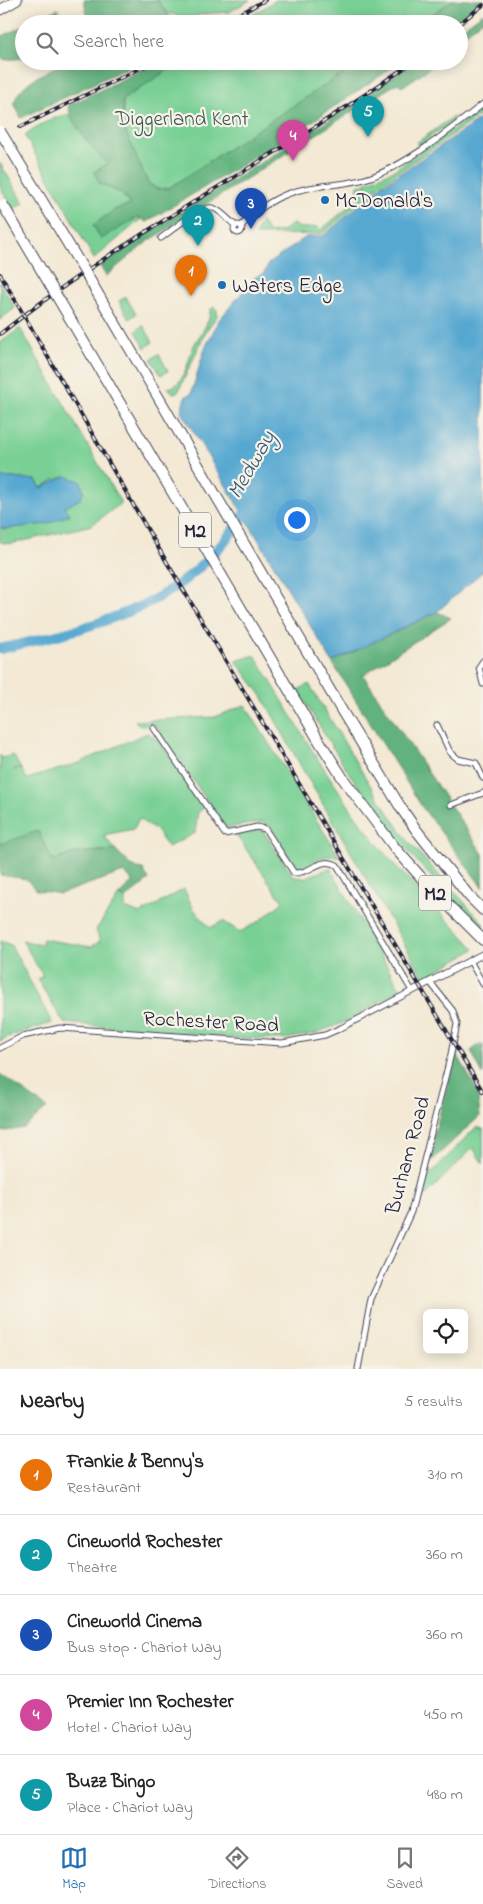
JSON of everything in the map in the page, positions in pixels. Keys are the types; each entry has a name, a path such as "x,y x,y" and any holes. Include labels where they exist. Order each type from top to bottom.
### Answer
{"highway":[{"name":"M2","path":"0,124 7,141"},
{"name":"M2","path":"0,131 342,711 417,831 469,896 483,910"},
{"name":"M2","path":"1,203 313,731 344,780 395,848 480,938"}],"main road":[{"path":"0,10 17,0"}],"street":[{"path":"161,238 202,209 216,210 238,226 265,204 288,193 369,178 393,167 483,104"},
{"path":"483,661 480,664 479,670 483,684"},
{"path":"437,725 450,752 458,758 476,763 483,778"},
{"path":"154,728 225,834 257,827 265,829 294,873 302,873 323,862 337,865 412,991 483,954"},
{"path":"451,805 483,793"},
{"path":"470,961 483,984"},
{"name":"Burham Road","path":"358,1369 371,1299 411,1212 457,1024 453,1011 430,982"},
{"name":"Rochester Road","path":"0,1048 23,1036 60,1028 282,1043 325,1034 341,1028 412,991"}],"green space":[{"path":"84,0 157,0 169,15 87,15"},
{"path":"157,0 250,0 229,12 200,15 175,15 167,13"},
{"path":"276,0 454,0 432,15 252,15"},
{"path":"453,0 483,0 465,15 430,15"},
{"path":"58,9 60,15 46,15"},
{"path":"483,13 483,20 468,31 468,24"},
{"path":"15,30 15,59 6,60 0,58 0,37"},
{"path":"49,70 122,70 21,118 14,103 22,89 35,78"},
{"path":"141,70 168,70 124,99 122,105 124,128 148,183 157,189 169,188 347,70 389,70 292,135 146,222 138,217 101,239 93,225 116,209 130,205 121,193 100,184 94,172 107,164 85,139 72,119 68,106"},
{"name":"Diggerland Kent","path":"161,70 350,70 169,188 157,189 148,183 124,128 123,93"},
{"path":"403,70 426,70 402,87 398,83 386,90 147,242 106,276 100,266 146,234 331,119"},
{"path":"483,108 483,113 370,192 365,183 394,170"},
{"path":"71,114 83,135 108,164 100,184 121,193 131,206 93,225 101,239 138,217 141,219 94,259 25,136 46,122"},
{"path":"453,117 453,121 419,145 416,143"},
{"path":"0,163 24,203 13,209 0,187"},
{"path":"358,185 364,185 369,194 322,234 255,235 261,221 269,233 282,231 293,224 300,228 318,227 321,230 359,198 357,194"},
{"path":"0,282 15,308 0,320"},
{"path":"126,297 136,314 129,319 119,301"},
{"path":"214,307 217,310 217,316 206,331 178,392 173,393 168,388 178,383 182,378 194,345 206,325 210,310"},
{"path":"143,325 153,342 145,348 136,331"},
{"path":"20,328 121,503 92,525 10,544 0,542 0,528 5,529 70,515 63,508 80,499 55,479 41,488 36,480 0,477 0,343"},
{"path":"159,354 168,371 161,375 151,359"},
{"path":"437,612 451,618 363,675 483,854 483,888 422,807 332,662"},
{"path":"255,655 315,755 357,818 391,861 475,949 424,978 262,696 236,661"},
{"path":"309,684 373,790 408,841 483,923 483,930 416,860 362,792 335,752 298,690"},
{"path":"245,705 339,856 323,857 303,868 296,868 271,827 262,822 226,828 155,725 140,726 135,721 215,717"},
{"path":"147,733 157,739 205,807 198,812 195,833 168,847 155,829 139,818 134,829 103,835 116,850 74,853 53,861 0,844 0,755 2,758 13,755 20,767 13,770 21,768 27,779 79,763"},
{"path":"259,828 263,831 294,877 304,878 330,868 401,990 345,1022 313,1034 284,1039 233,1038 64,1023 37,979 43,976 22,940 41,945 43,939 91,947 100,941 96,930 119,895 125,899 125,908 140,914 184,889 193,908 210,928 223,921 240,932 258,922 283,902 236,835"},
{"path":"38,831 53,861 74,853 116,850 133,867 143,869 149,880 125,899 119,895 133,882 124,872 60,894 36,890 26,879 0,875 0,844"},
{"path":"0,941 11,945 52,1023 7,1037 0,1042"},
{"path":"480,1044 483,1045 483,1075 471,1051"},
{"path":"456,1052 477,1091 480,1116 426,1166"},
{"path":"0,1074 47,1108 24,1128 0,1132"},
{"path":"476,1127 483,1129 483,1164 473,1148 420,1201 423,1182"}],"water":[{"path":"483,117 483,571 437,612 332,662 181,411 185,397 191,394 205,348 219,320 255,277 264,273 268,264 306,237 323,236 380,187"},
{"path":"65,476 80,481 84,491 80,499 64,508 70,514 47,524 0,528 0,477 36,480 41,488"}],"waterway":[{"name":"Medway","path":"0,649 100,622 157,598 185,580 210,557 232,532 250,504"}],"railway":[{"path":"238,15 265,0"},
{"path":"468,17 483,5"},
{"path":"20,127 137,70"},
{"path":"0,334 100,261 311,130 401,70"},
{"path":"0,274 153,539 483,1092"}],"place":[{"name":"Buzz Bingo","path":"368,137"},
{"name":"Premier Inn Rochester","path":"293,161"},
{"name":"McDonald's","path":"325,200"},
{"name":"Cineworld Cinema","path":"251,229"},
{"name":"Cineworld Rochester","path":"198,246"},
{"name":"Waters Edge","path":"222,285"},
{"name":"Frankie & Benny's","path":"191,296"}]}
